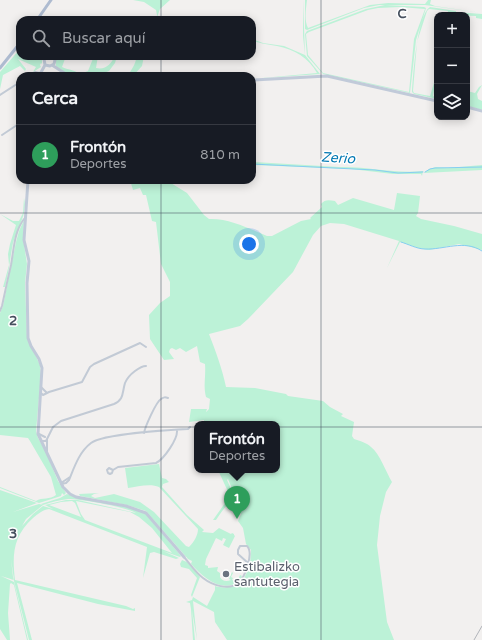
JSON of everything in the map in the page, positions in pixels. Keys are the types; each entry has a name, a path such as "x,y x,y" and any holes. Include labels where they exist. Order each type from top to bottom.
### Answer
{"main road":[{"path":"40,16 51,0"},
{"path":"0,68 16,49"}],"street":[{"path":"41,72 45,65 45,60"},
{"path":"52,65 54,60"},
{"path":"45,65 52,65 63,72"},
{"path":"256,80 327,76 434,99"},
{"path":"0,95 16,85"},
{"path":"470,108 482,111"},
{"path":"2,134 16,125"},
{"path":"28,184 24,240 28,261 28,338 41,365 38,432 61,484 71,495 126,506 146,513 202,578 218,586 227,587 239,583 248,563 249,549 245,546 240,546 238,554 248,563"},
{"path":"0,311 14,243 20,225 25,218"},
{"path":"40,393 43,395 82,382 91,365 140,343 146,347"},
{"path":"41,441 48,436 53,428 61,421 120,401 128,378 142,366 146,366"},
{"path":"41,387 46,393"},
{"path":"40,403 46,393"},
{"path":"144,433 146,426 159,402 162,398 168,398"},
{"path":"71,495 67,487 69,480 83,452 94,441 102,438 188,429 190,427"},
{"path":"113,470 118,467 156,463 160,461 175,438 177,430"},
{"path":"38,432 46,438 47,452"},
{"path":"56,475 66,479"},
{"path":"61,484 71,476"},
{"path":"61,484 66,484 69,480"}],"green space":[{"path":"133,0 170,0 160,9 157,16 156,10 144,2"},
{"path":"303,0 305,55 303,36"},
{"path":"305,0 307,0 306,18 308,28 370,5 388,3 425,4 428,0 431,0 430,4 435,6 482,13 425,5 379,5 364,8 307,30 305,29"},
{"path":"385,5 426,8 416,40 410,93 323,74 307,56 305,34 307,31 366,9","holes":["400,7 425,9 414,39 409,92 323,73 308,55 306,34 309,32 368,10 378,8"]},
{"path":"430,7 456,12 429,9 427,11 418,40 422,21 426,12"},
{"path":"470,13 482,14 482,19 476,18 476,16 470,16"},
{"path":"263,43 284,46 305,55 320,74 256,79 317,73 310,63 300,55 283,47"},
{"path":"417,45 413,91 414,93 430,96 434,83 434,98 414,94 412,92"},
{"path":"16,54 16,60 19,60 26,69 25,71 20,66 3,75 0,89 0,72"},
{"path":"20,60 42,60 42,64 41,63 40,65 41,67 33,72 36,67"},
{"path":"56,60 65,60 62,67 77,72 64,72 56,66"},
{"path":"92,60 97,60 96,68 103,68 108,66 113,60 116,60 109,71 85,72 88,71"},
{"path":"136,60 143,60 142,66 137,72 130,72"},
{"path":"482,85 477,94 478,99 482,101 482,110 470,107 470,92 475,93"},
{"path":"256,162 350,167 402,172 423,171 422,176 421,174 393,174 351,169 256,165"},
{"path":"482,165 482,170 424,173 429,169 436,167 448,168"},
{"path":"131,184 172,184 187,193 204,215 209,219 232,222 267,236 272,236 301,221 311,219 310,218 322,207 321,204 329,200 335,201 338,205 353,198 394,210 397,193 420,196 418,213 416,216 421,219 482,234 482,250 459,244 429,250 400,242 387,268 399,241 344,224 330,223 321,226 313,235 293,272 248,319 240,326 209,334 219,360 226,387 255,388 286,394 288,396 323,401 330,407 343,414 341,416 354,422 352,436 354,439 369,446 374,450 380,459 392,482 386,492 380,516 377,545 387,622 394,640 227,640 215,622 214,612 193,601 197,640 192,610 195,640 193,640 190,603 186,602 192,600 193,597 207,606 215,590 215,586 229,587 242,582 250,566 251,550 246,544 243,528 238,521 241,514 235,501 235,496 228,479 227,480 234,495 233,502 221,512 216,520 213,520 230,496 219,473 280,473 280,421 204,420 189,422 191,409 207,409 206,412 209,409 210,399 206,397 205,389 205,364 200,362 197,346 186,352 180,348 176,350 172,348 169,352 174,359 164,360 150,339 149,315 160,303 170,296 170,282 161,264 156,222 152,221 146,195 143,195 140,188 133,190"},
{"path":"24,198 25,210 13,243 9,265 8,254 16,225 0,214 13,221 19,221 23,213"},
{"path":"24,220 23,238 27,264 25,283 27,337 40,365 41,376 36,431 58,481 66,493 64,495 62,493 61,496 39,503 0,488 36,501 56,495 51,477 28,438 0,435 0,313 3,306 16,242"},
{"path":"9,266 5,287 3,287"},
{"path":"159,464 162,478 169,482 163,484 162,487 187,515 204,530 202,532 213,533 219,528 234,534 235,536 229,548 223,545 226,539 223,538 222,541 216,538 206,559 205,565 208,566 208,568 218,567 217,571 220,573 220,577 224,581 231,580 229,579 232,572 232,580 237,582 240,575 242,576 239,582 225,586 219,585 206,578 191,564 192,561 188,559 146,511 127,505 80,496 79,494 99,493 91,496 95,498 114,494 140,502 154,512 186,546 189,547 193,543 198,529 159,487 148,485 128,488 125,468"},
{"path":"0,490 37,503 13,512 39,504 43,505 41,504 60,498 67,494 78,498 126,507 145,513 181,556 180,557 163,551 179,558 176,559 154,552 150,553 143,578 147,547 49,509 44,510 26,525 15,546 15,580 126,606 133,609 135,608 135,611 98,604 17,583 32,640 29,640 14,580 1,576 14,582 28,640 14,585 11,583 8,613 10,640 7,640 0,629","holes":["65,499 74,499 114,506 136,513 78,500 66,500 45,505 53,509 43,506 22,526 26,519 43,505","72,501 75,503 81,517 49,505","76,501 130,512 139,517 152,528 172,553 85,520"]},
{"path":"182,560 187,562 200,577 192,597 191,595 197,578 189,569 181,567 180,564"}],"waterway":[{"name":"Zerio","path":"256,164 375,170 398,173 423,172"},
{"name":"Zerio","path":"425,172 435,168 482,167"},
{"path":"401,242 422,249 461,245 482,251"}],"railway":[{"path":"474,640 482,626"}],"place":[{"name":"Frontón","path":"237,519"},
{"name":"Estibalizko santutegia","path":"226,574"}]}
